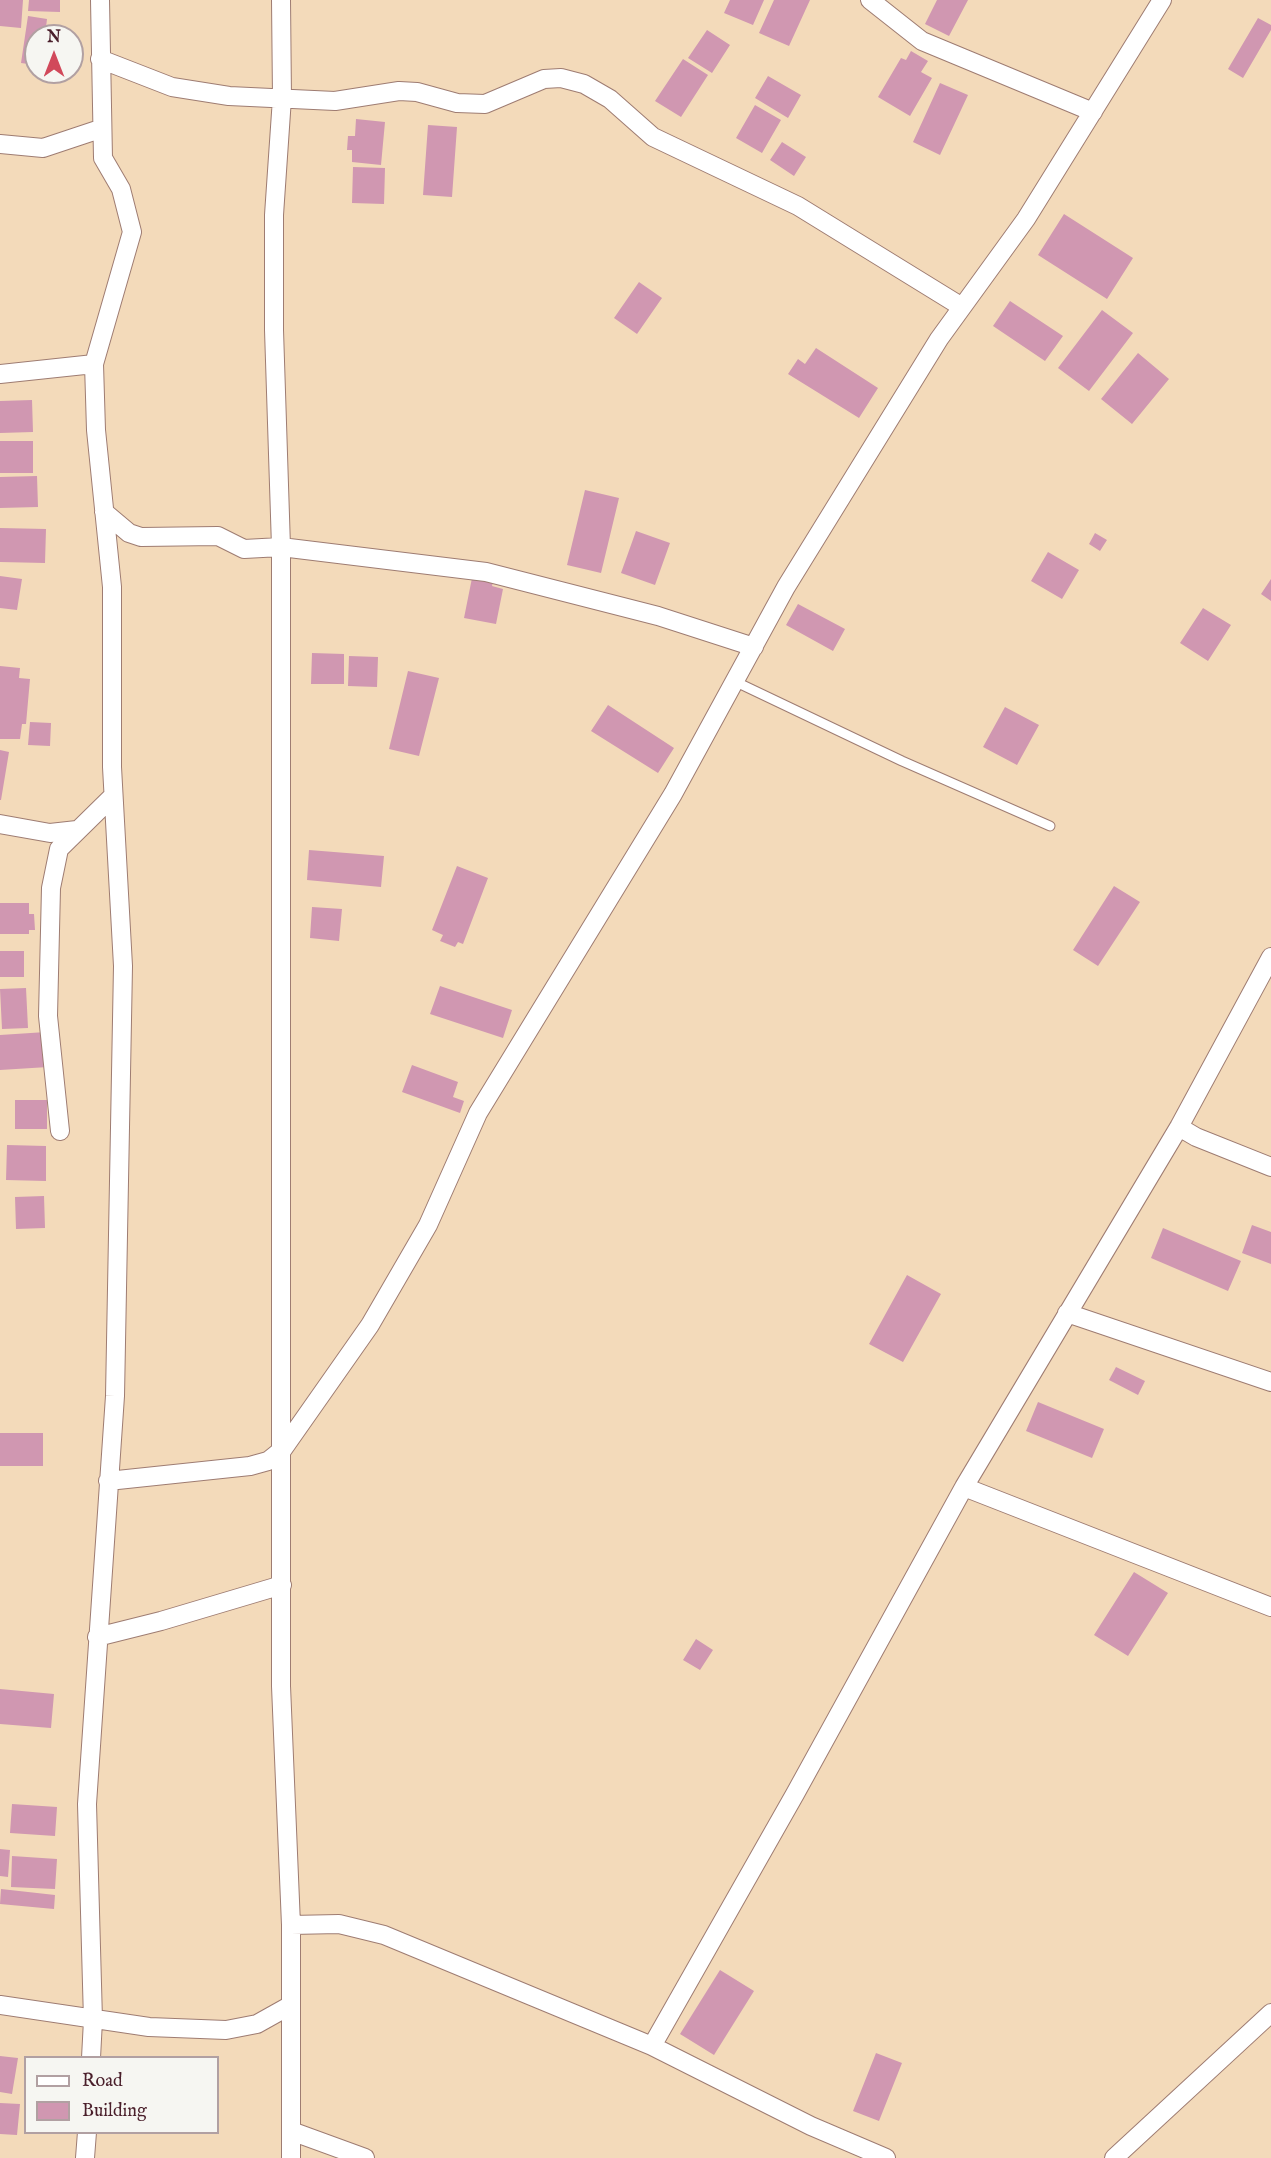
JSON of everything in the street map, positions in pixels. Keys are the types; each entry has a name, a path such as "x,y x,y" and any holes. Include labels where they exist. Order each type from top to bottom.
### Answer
{"street":[{"path":"91,2056 93,2020 87,1804 115,1396 123,966 113,796 112,588 96,430 94,364 132,232 121,189 103,158 100,129 100,0"},
{"path":"281,0 282,98 274,238 274,330 281,547 279,1090 283,1449 281,1686 291,1925 291,2158"},
{"path":"870,0 922,41 1092,112"},
{"path":"108,1481 250,1466 268,1461 283,1449 370,1325 428,1225 478,1113 673,794 786,588 939,339 1026,219 1162,0"},
{"path":"100,59 172,87 229,96 335,101 399,91 417,92 457,103 485,104 544,79 561,78 584,84 610,99 653,137 798,206 962,307"},
{"path":"0,144 43,148 100,129"},
{"path":"0,374 94,364"},
{"path":"104,512 129,533 141,537 218,536 244,549 281,547 486,572 658,616 753,647"},
{"path":"60,1131 48,1016 51,888 59,849 113,796"},
{"path":"0,824 50,833 77,830"},
{"path":"652,2046 795,1794 964,1487 1179,1127 1271,957"},
{"path":"1179,1127 1206,1142 1271,1167"},
{"path":"1067,1313 1271,1382"},
{"path":"964,1487 1271,1607"},
{"path":"97,1637 161,1621 282,1585"},
{"path":"291,1925 339,1924 384,1935 652,2046 811,2126 886,2158"},
{"path":"0,2005 149,2027 226,2030 256,2024 291,2005"},
{"path":"1114,2158 1271,2013"},
{"path":"291,2131 365,2158"},
{"path":"85,2158 87,2134"}],"lane":[{"path":"734,681 902,761 1050,826"}],"building":[{"path":"0,0 23,0 21,28 0,26"},
{"path":"29,0 60,0 60,12 28,11"},
{"path":"730,0 764,0 753,25 724,13"},
{"path":"774,0 810,0 789,46 759,33"},
{"path":"937,0 968,0 949,36 925,24"},
{"path":"28,16 47,19 46,24 27,24"},
{"path":"1258,18 1271,25 1271,30 1243,78 1228,69"},
{"path":"707,30 730,45 712,73 688,58"},
{"path":"24,43 24,63 21,63"},
{"path":"911,51 928,61 921,72 932,78 910,116 878,97 901,58 906,60"},
{"path":"683,59 708,75 681,117 655,101"},
{"path":"768,76 801,95 788,118 755,98"},
{"path":"940,83 968,95 940,155 913,142"},
{"path":"755,105 781,120 762,153 736,138"},
{"path":"356,119 385,122 381,165 352,162 352,150 347,150 348,136 355,136"},
{"path":"428,125 457,127 452,197 423,195"},
{"path":"782,142 806,157 794,176 770,160"},
{"path":"353,167 385,168 384,204 352,203"},
{"path":"1064,214 1133,258 1107,299 1038,255"},
{"path":"639,282 662,298 637,334 614,318"},
{"path":"1010,301 1063,336 1045,361 993,326"},
{"path":"1102,310 1133,333 1089,391 1058,368"},
{"path":"816,348 878,388 859,418 788,374 798,359 805,364"},
{"path":"1138,353 1169,379 1132,424 1101,399"},
{"path":"32,400 33,432 0,433 0,401"},
{"path":"0,441 33,441 33,473 0,473"},
{"path":"37,476 38,507 0,508 0,477"},
{"path":"585,490 619,498 601,573 567,565"},
{"path":"0,528 46,529 45,563 0,562"},
{"path":"636,531 670,543 655,585 621,573"},
{"path":"1095,533 1107,540 1100,551 1089,544"},
{"path":"1048,552 1079,570 1062,599 1031,581"},
{"path":"0,576 22,579 17,610 0,608"},
{"path":"472,578 493,582 492,586 503,589 496,624 464,618"},
{"path":"1271,579 1271,601 1261,594"},
{"path":"798,604 845,629 833,651 786,625"},
{"path":"1203,608 1231,625 1208,661 1180,643"},
{"path":"312,653 344,654 344,684 311,684"},
{"path":"349,656 378,657 377,687 348,686"},
{"path":"0,666 20,668 19,678 30,679 26,724 22,724 20,739 0,739"},
{"path":"408,671 439,678 419,756 389,749"},
{"path":"608,705 674,748 658,773 591,731"},
{"path":"1005,707 1039,725 1017,765 983,747"},
{"path":"30,722 51,723 50,746 28,745"},
{"path":"0,750 9,752 1,800 0,800"},
{"path":"309,850 384,856 381,887 307,880"},
{"path":"457,866 488,878 463,944 458,942 455,947 440,941 443,935 432,930"},
{"path":"1114,886 1140,902 1098,966 1073,950"},
{"path":"0,903 29,903 29,914 34,914 35,930 29,930 29,934 0,934"},
{"path":"312,907 342,909 339,941 310,938"},
{"path":"0,951 24,951 24,977 0,977"},
{"path":"440,986 512,1010 503,1038 430,1014"},
{"path":"26,988 28,1028 2,1029 0,989"},
{"path":"46,1032 48,1067 0,1070 0,1035"},
{"path":"412,1065 458,1082 453,1097 464,1101 460,1113 402,1092"},
{"path":"15,1100 47,1100 47,1129 15,1129"},
{"path":"7,1145 46,1146 46,1181 6,1180"},
{"path":"44,1196 45,1228 16,1229 15,1197"},
{"path":"1252,1225 1271,1232 1271,1264 1242,1253"},
{"path":"1163,1228 1241,1261 1228,1291 1151,1258"},
{"path":"907,1275 941,1294 903,1362 869,1344"},
{"path":"1116,1367 1145,1381 1138,1395 1109,1380"},
{"path":"1038,1402 1104,1429 1092,1458 1026,1431"},
{"path":"0,1433 43,1433 43,1466 0,1466"},
{"path":"1134,1572 1168,1593 1128,1656 1094,1635"},
{"path":"696,1639 713,1650 700,1670 683,1660"},
{"path":"0,1689 54,1694 51,1728 0,1724"},
{"path":"12,1804 57,1807 55,1836 10,1833"},
{"path":"0,1849 10,1850 8,1877 0,1876"},
{"path":"12,1856 57,1859 55,1889 11,1887"},
{"path":"1,1889 55,1895 54,1909 0,1904"},
{"path":"720,1970 754,1991 714,2055 680,2034"},
{"path":"876,2053 902,2063 879,2121 853,2111"},
{"path":"0,2056 18,2058 12,2094 0,2092"},
{"path":"0,2103 20,2104 17,2135 0,2134"}]}
